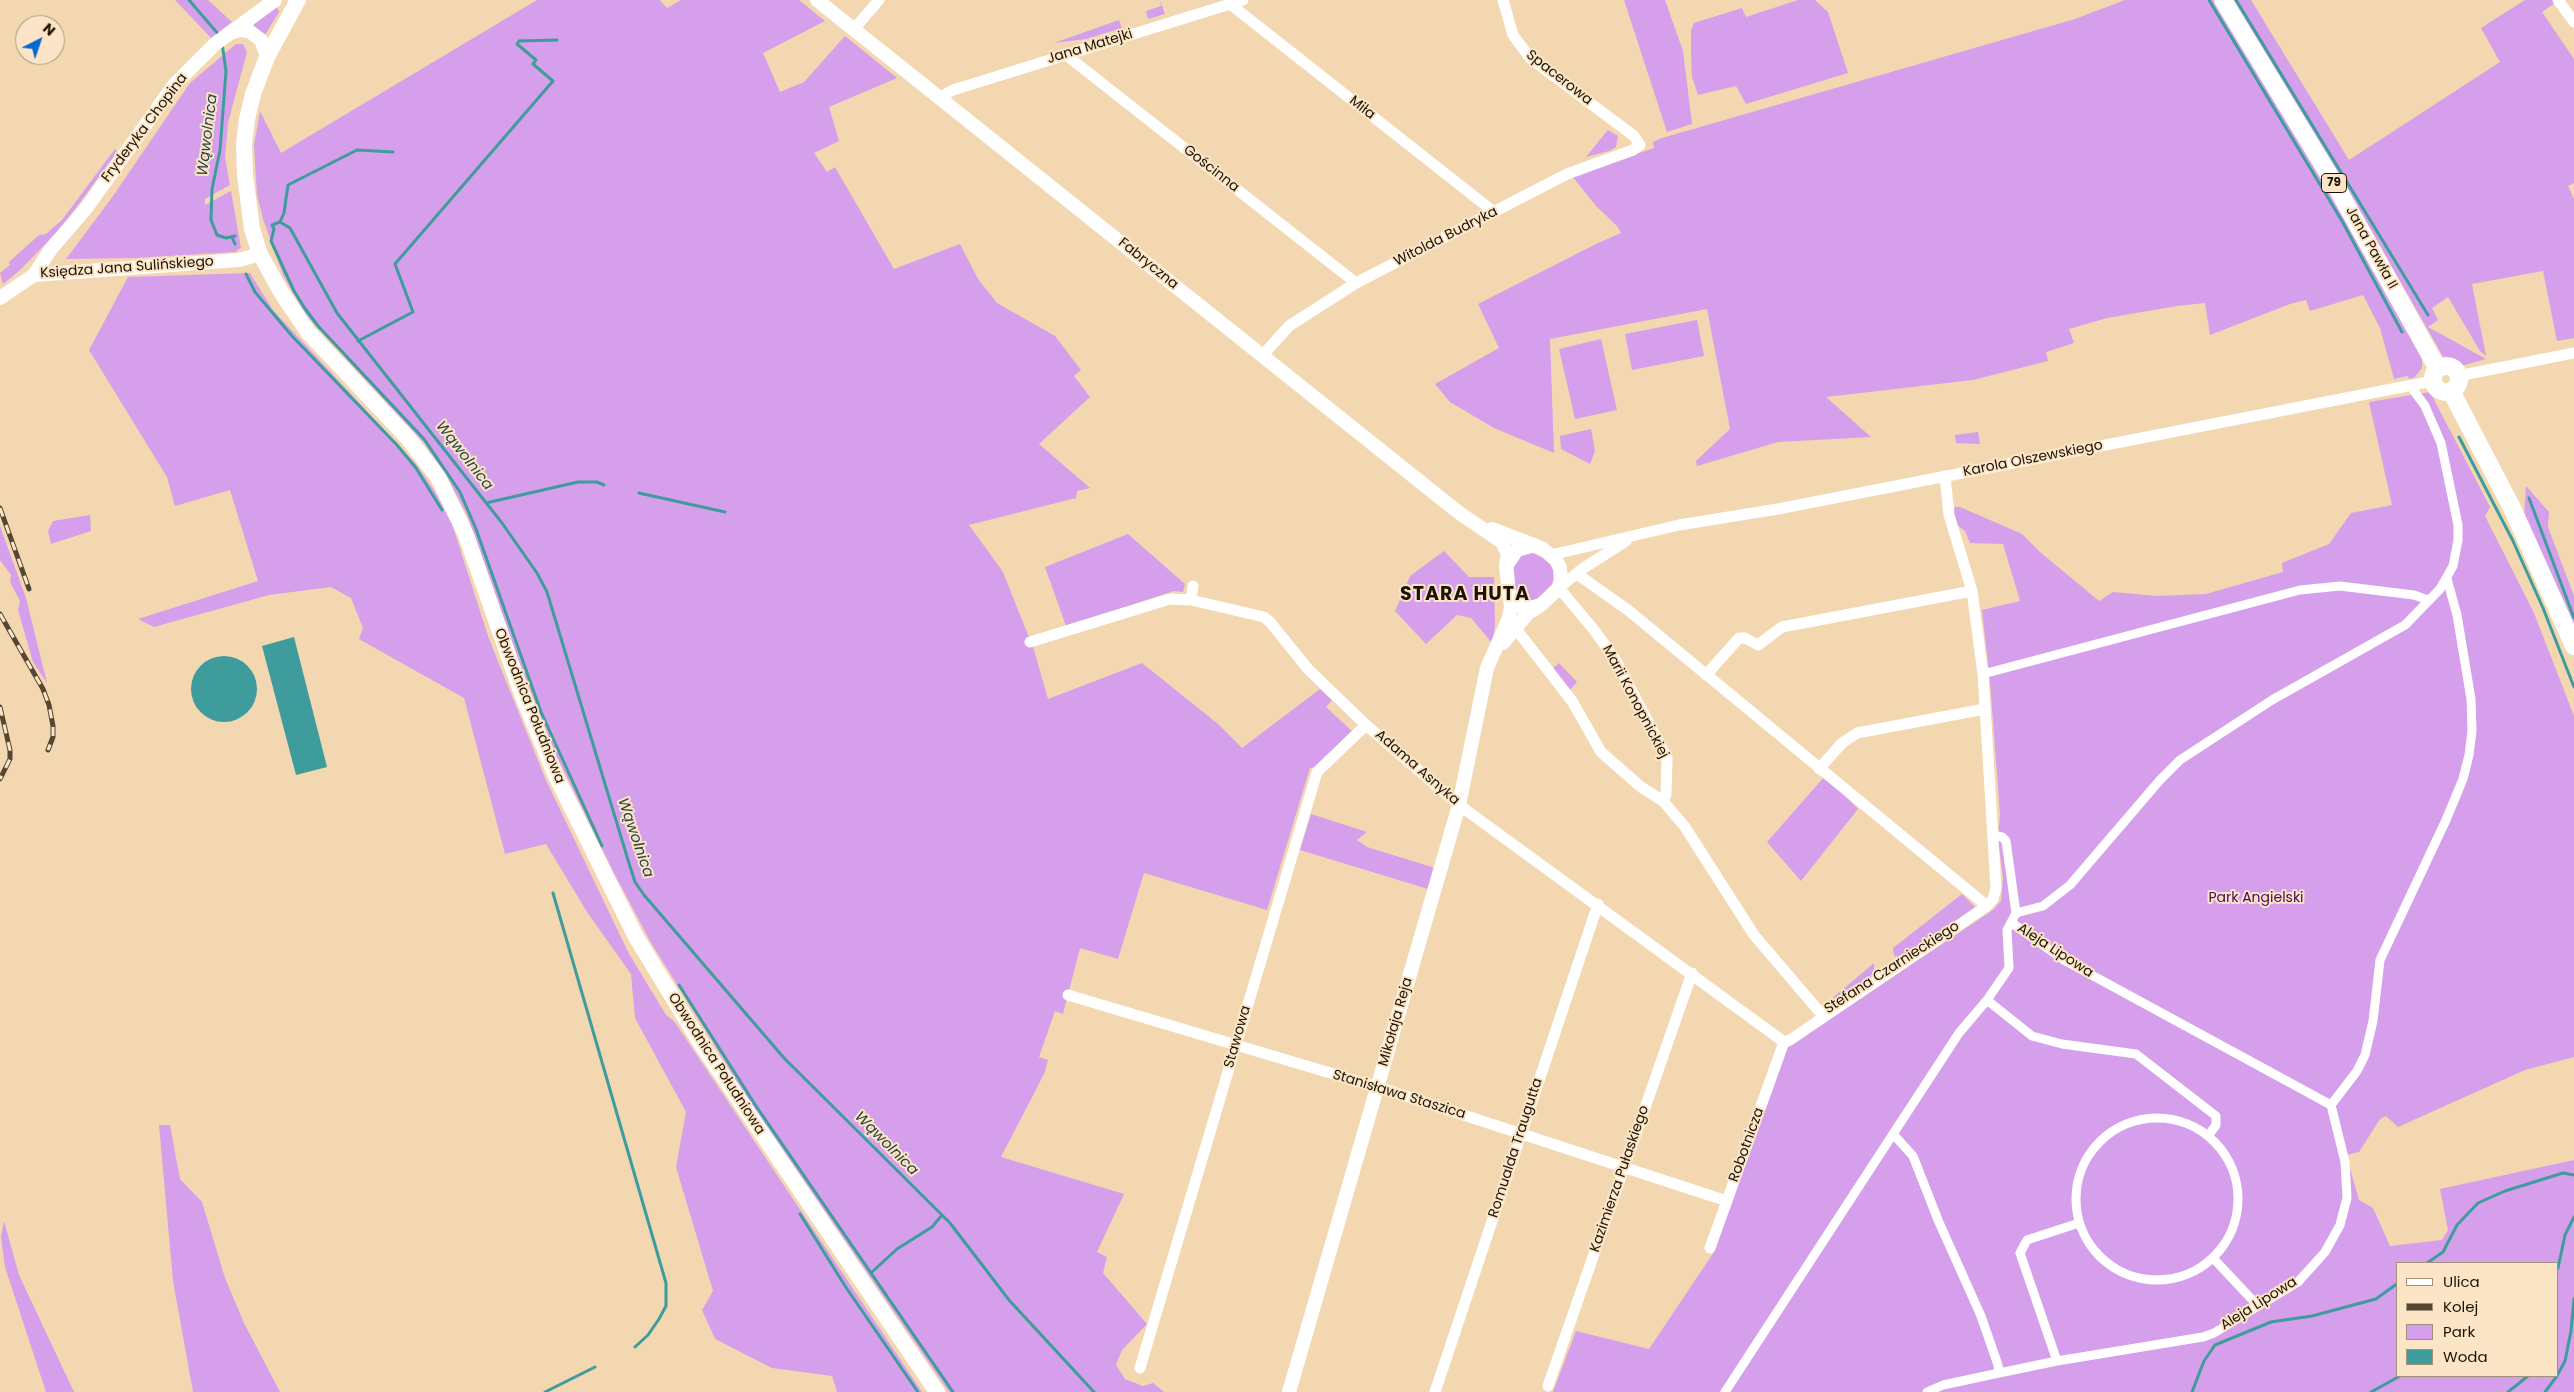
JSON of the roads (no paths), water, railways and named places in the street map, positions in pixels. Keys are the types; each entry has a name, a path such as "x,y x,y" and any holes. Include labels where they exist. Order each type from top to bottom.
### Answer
{"main road":[{"name":"Obwodnica Południowa","path":"298,0 267,57 253,94 244,144 247,201 260,254 280,292 308,332 407,437 438,477 466,535 522,697 555,774 636,937 710,1058 937,1392"},
{"name":"Jana Pawła II","path":"2223,0 2337,188 2435,375"},
{"path":"2435,375 2448,366 2574,646"}],"street":[{"name":"Fryderyka Chopina","path":"34,274 52,249 87,208 174,85 215,44 275,0"},
{"name":"Fabryczna","path":"817,0 1458,512 1506,546 1508,554 1506,566"},
{"path":"854,29 880,0"},
{"name":"Jana Matejki","path":"939,98 953,90 1243,0"},
{"name":"Spacerowa","path":"1503,0 1513,35 1530,58 1637,140"},
{"path":"2558,0 2574,21"},
{"name":"Miła","path":"1230,4 1494,212"},
{"path":"227,35 240,30 249,31 261,40 267,57"},
{"name":"Gościnna","path":"1066,55 1356,283"},
{"name":"Witolda Budryka","path":"1262,356 1289,326 1356,283 1567,174 1637,149 1640,145 1637,140"},
{"name":"Księdza Jana Sulińskiego","path":"0,298 34,274 239,260 260,254"},
{"path":"2455,384 2574,353"},
{"name":"Karola Olszewskiego","path":"1550,555 1679,525 1778,509 1945,476 2435,375"},
{"path":"2016,912 2043,906 2081,875 2097,851 2180,760 2272,700 2405,625 2447,579 2456,554 2458,525 2441,443 2425,406 2414,391"},
{"path":"1577,574 1628,610 1987,906 1994,899 1996,888 1983,674 1972,591 1949,515 1945,476"},
{"name":"Fabryczna","path":"1480,526 1534,545"},
{"name":"Karola Olszewskiego","path":"1558,588 1634,536"},
{"path":"1534,545 1550,555 1560,568 1561,582 1558,588 1540,605 1512,624 1506,566 1517,550 1534,545"},
{"path":"2331,1105 2357,1071 2365,1056 2373,1022 2380,960 2446,820 2463,778 2469,755 2472,731 2471,700 2457,615 2447,579"},
{"path":"1191,600 1193,586"},
{"path":"1983,674 2300,590 2340,586 2414,595 2428,600"},
{"name":"Marii Konopnickiej","path":"1558,588 1594,630 1615,659 1667,758 1666,795 1663,801"},
{"path":"1706,675 1739,638 1746,638 1758,645 1782,627 1972,591"},
{"path":"1509,592 1521,607 1529,608 1540,605"},
{"name":"Adama Asnyka","path":"1030,642 1170,599 1191,600 1254,614 1270,622 1308,669 1366,725 1459,805 1598,904 1784,1042"},
{"name":"Stefana Czarnieckiego","path":"1512,624 1572,701 1601,752 1641,786 1663,801 1685,827 1754,936 1824,1017 1987,906"},
{"name":"Mikołaja Reja","path":"1289,1392 1459,805 1482,685 1495,650 1512,624"},
{"path":"1819,769 1842,743 1857,734 1985,709"},
{"name":"Stawowa","path":"1140,1368 1316,772 1366,725"},
{"path":"1725,1392 1959,1033 1987,1000 2009,968 2006,937 2007,930 2016,912 2006,841 2002,837 1993,835"},
{"name":"Romualda Traugutta","path":"1435,1392 1598,904"},
{"name":"Aleja Lipowa","path":"1999,1373 2058,1361 2202,1337 2214,1333 2303,1277 2332,1240 2346,1210 2348,1186 2345,1162 2331,1105 2064,960 2012,923"},
{"name":"Kazimierza Pułaskiego","path":"1548,1386 1692,973"},
{"name":"Stanisława Staszica","path":"1068,995 1378,1087 1727,1202"},
{"path":"1987,1000 2032,1036 2062,1044 2136,1054 2216,1116 2216,1125 2208,1136"},
{"path":"1784,1042 1824,1017"},
{"name":"Robotnicza","path":"1710,1248 1784,1042"},
{"path":"2156,1118 2182,1122 2208,1136 2227,1159 2237,1190 2233,1224 2224,1243 2213,1258 2180,1276 2165,1279 2138,1277 2126,1273 2103,1259 2093,1248 2079,1223 2076,1196 2082,1167 2097,1144 2106,1135 2130,1122 2156,1118"},
{"path":"1893,1134 1913,1156 1938,1220 1981,1316 1999,1373 1943,1385 1927,1392"},
{"path":"2058,1361 2020,1253 2027,1240 2079,1223"},
{"path":"2213,1258 2258,1306"}],"water":[{"path":"294,637 327,767 296,775 262,646"},
{"path":"217,656 231,656 243,661 252,670 257,682 255,702 248,713 231,722 217,722 205,717 196,708 191,696 191,682 196,670 205,661"}],"waterway":[{"name":"Wąwolnica","path":"189,0 219,35"},
{"path":"2209,0 2342,221 2402,332"},
{"path":"2236,0 2428,315"},
{"path":"358,341 413,312 395,264 553,81 533,64 536,60 517,44 519,41 557,40"},
{"name":"Wąwolnica","path":"222,43 226,71 220,150 212,189 211,220 217,235 226,238 235,236"},
{"path":"280,222 284,213 288,185 357,150 393,152"},
{"name":"Wąwolnica","path":"602,846 541,712 476,529 460,492 424,439 318,326 304,307 294,291 271,241 274,229 272,225 280,222 290,228 337,313 502,523 537,573 547,592 635,882 644,895 784,1058 950,1223 1009,1300 1094,1392"},
{"path":"232,237 235,244"},
{"path":"246,274 255,292 292,336 397,445 416,468 442,510"},
{"path":"2459,437 2513,541 2543,608 2574,687"},
{"path":"486,503 578,482 597,482 604,485"},
{"path":"639,493 725,512"},
{"path":"2529,498 2574,618"},
{"path":"553,893 666,1283 666,1306 648,1335 635,1347"},
{"path":"679,985 756,1106 953,1392"},
{"path":"2428,1262 2443,1252 2457,1225 2478,1203 2505,1191 2563,1173 2574,1175"},
{"path":"800,1214 847,1289 918,1392"},
{"path":"872,1272 897,1249 932,1227 942,1215"},
{"path":"2559,1263 2565,1235 2574,1217"},
{"path":"2192,1392 2204,1361 2215,1345 2271,1322 2312,1316 2376,1299 2396,1284"},
{"path":"2559,1372 2565,1361 2571,1331 2574,1299"},
{"path":"545,1392 595,1367"},
{"path":"2371,1392 2398,1377"},
{"path":"2508,1392 2527,1377"},
{"path":"2545,1392 2556,1377"}],"railway":[{"path":"0,508 29,589"},
{"path":"0,614 43,689 49,705 53,737 48,750"},
{"path":"0,707 10,750 10,759 0,779"}],"district":[{"name":"STARA HUTA","path":"1465,595"}],"park label":[{"name":"Park Angielski","path":"2256,898"}]}
